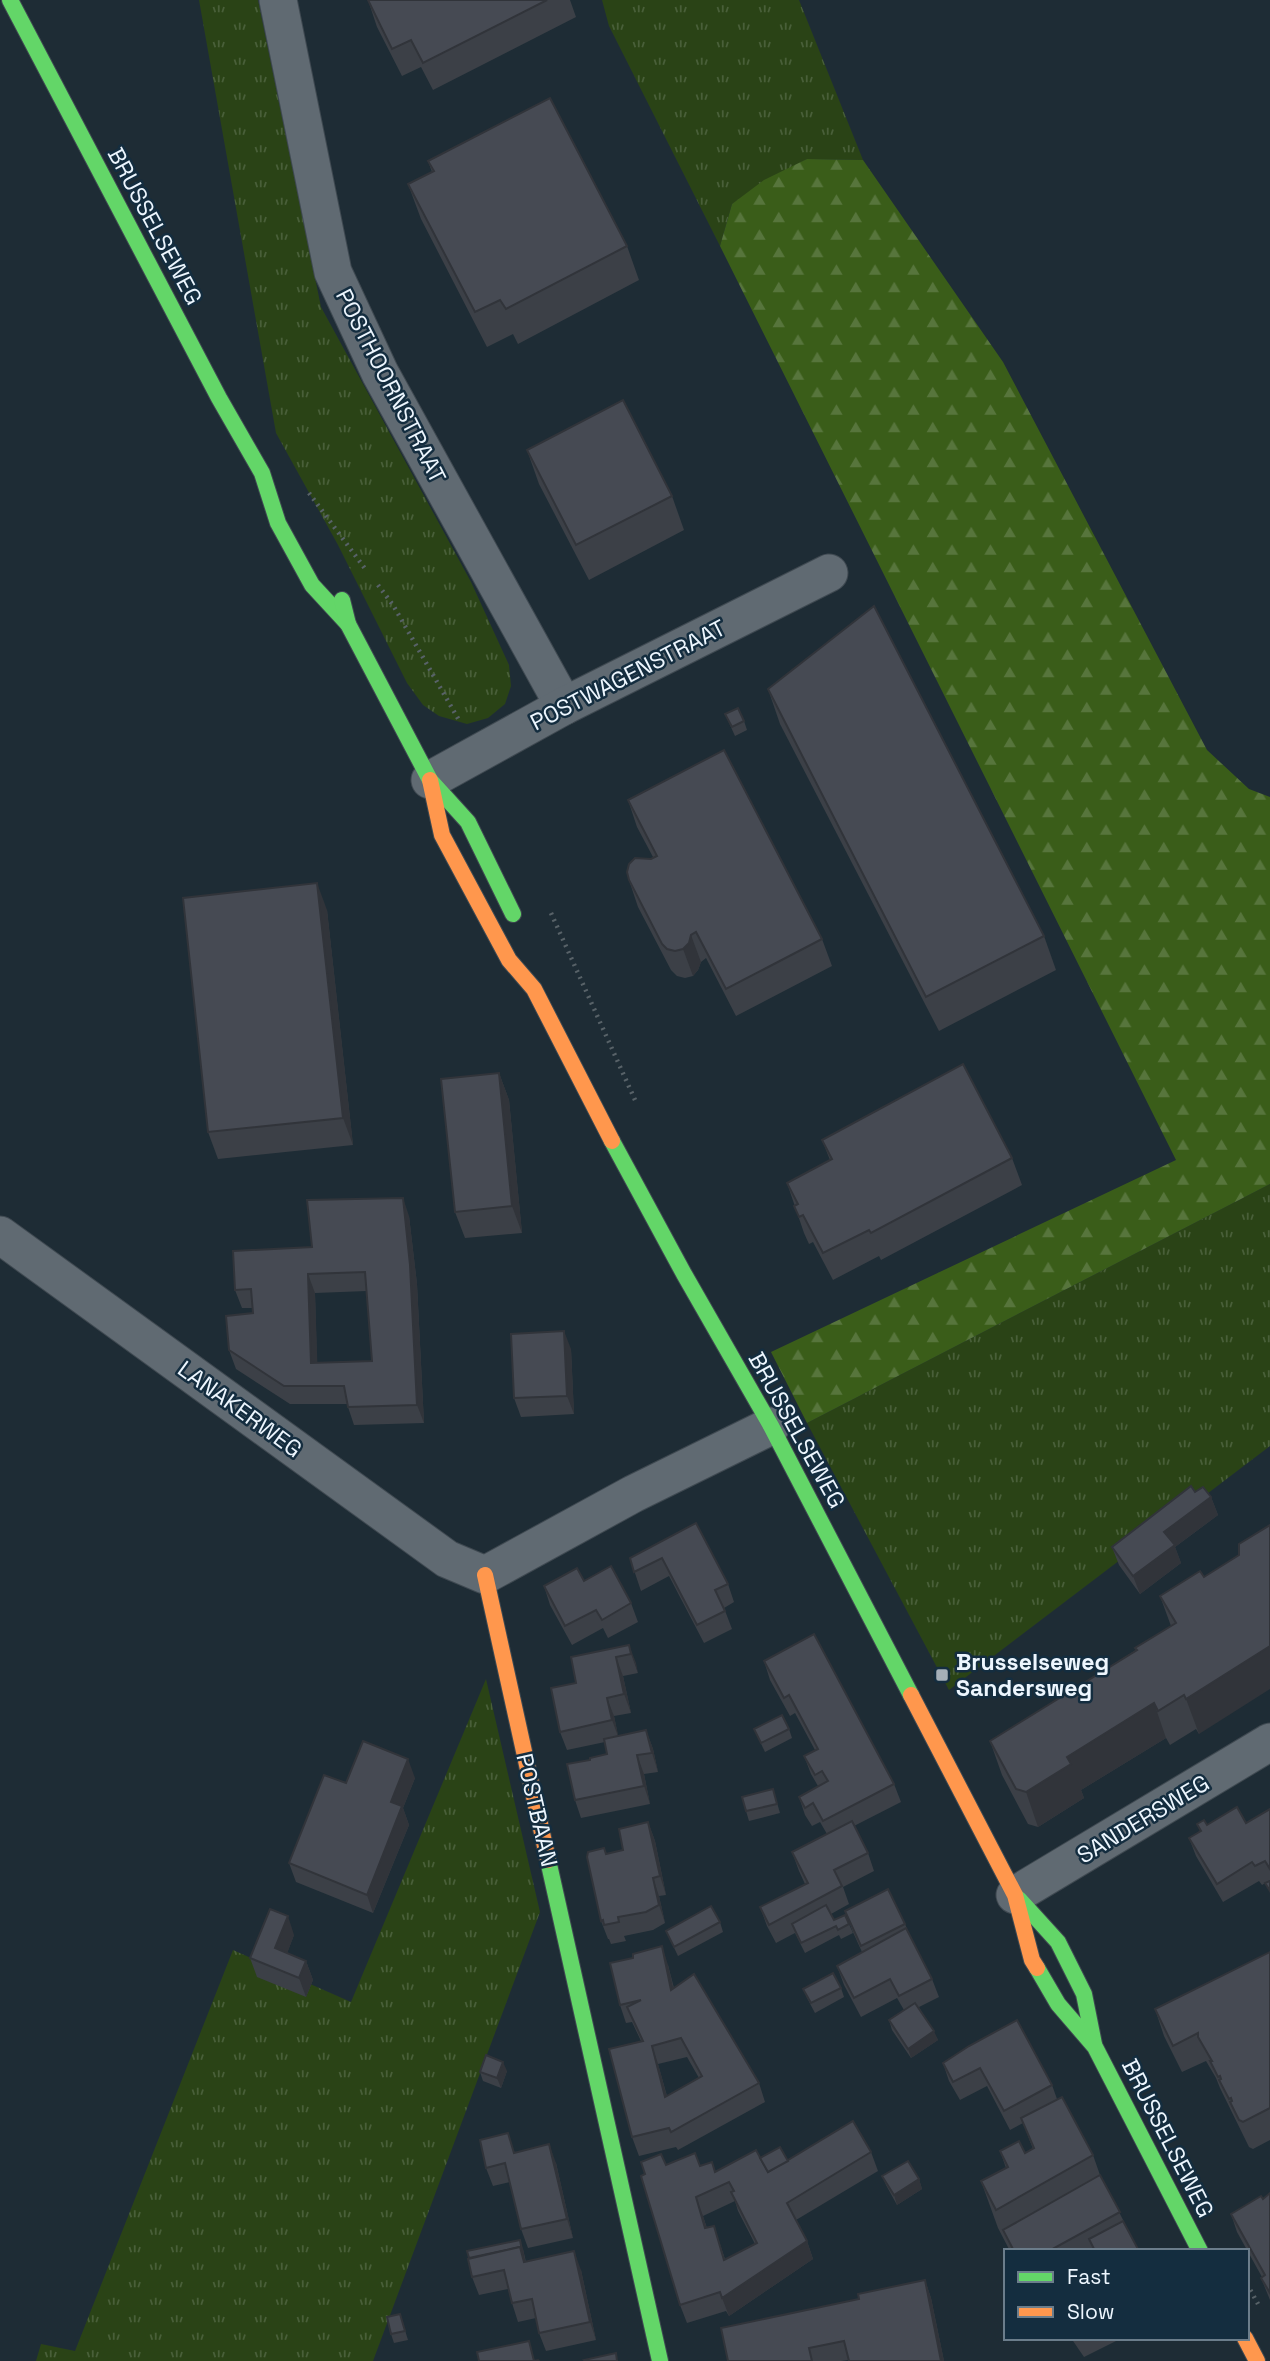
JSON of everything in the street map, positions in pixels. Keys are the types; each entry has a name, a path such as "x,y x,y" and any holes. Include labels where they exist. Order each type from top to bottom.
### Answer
{"street":[{"name":"BRUSSELSEWEG","path":"10,0 219,398 262,473 278,523 312,585 348,624"},
{"name":"POSTHOORNSTRAAT","path":"278,0 333,272 380,373 564,706"},
{"name":"BRUSSELSEWEG","path":"262,473 288,501"},
{"name":"POSTWAGENSTRAAT","path":"430,780 564,706 828,573"},
{"name":"BRUSSELSEWEG","path":"338,589 348,624 430,780 468,822 523,934"},
{"name":"BRUSSELSEWEG","path":"430,780 442,835 509,960 534,989 590,1101 771,1426 1015,1895 1032,1960 1058,2004 1095,2047 1199,2249"},
{"name":"BRUSSELSEWEG","path":"531,957 534,989"},
{"name":"LANAKERWEG","path":"0,1235 447,1559 485,1575"},
{"path":"485,1575 633,1494 771,1426"},
{"name":"POSTBAAN","path":"485,1575 660,2361"},
{"name":"SANDERSWEG","path":"1015,1895 1270,1742"},
{"name":"BRUSSELSEWEG","path":"1015,1895 1058,1942 1084,1994 1095,2047"},
{"path":"1246,2340 1257,2361"}],"green space":[{"path":"199,0 258,0 321,307 471,582 509,665 511,686 505,704 488,718 467,724 439,716 423,705 407,683 338,545 276,433"},
{"path":"602,0 799,0 863,160 807,159 732,204 720,246 609,26"},
{"path":"807,159 863,160 1003,362 1207,750 1249,789 1270,797 1270,1184 807,1423 771,1352 1176,1160 720,246 732,204 764,180"},
{"path":"1270,1184 1270,1446 949,1690 807,1423"},
{"path":"486,1679 540,1912 373,2361 36,2361 41,2344 75,2351 233,1950 351,2002"}],"building":[{"path":"368,0 547,0 423,63 411,40 392,49"},
{"path":"550,98 627,246 506,309 500,300 475,312 408,184 434,171 428,161"},
{"path":"623,400 672,496 576,545 527,450"},
{"path":"874,606 1044,936 926,997 768,689"},
{"path":"738,708 744,721 732,727 725,714"},
{"path":"724,750 822,939 726,989 696,932 691,935 689,943 683,949 675,951 662,944 627,872 629,864 635,858 651,859 657,856 628,800"},
{"path":"317,883 343,1118 208,1132 183,898"},
{"path":"963,1064 1012,1158 871,1233 869,1230 823,1253 803,1215 799,1217 794,1206 798,1204 787,1183 832,1159 822,1140"},
{"path":"499,1073 512,1206 455,1212 441,1079"},
{"path":"403,1198 410,1265 417,1405 348,1407 344,1386 284,1386 229,1350 226,1316 253,1313 251,1289 235,1290 233,1251 312,1247 307,1200","holes":["365,1272 372,1361 311,1363 308,1274"]},
{"path":"564,1331 567,1396 514,1398 511,1334"},
{"path":"1191,1486 1195,1492 1203,1487 1211,1497 1164,1532 1175,1545 1133,1576 1112,1547"},
{"path":"696,1523 728,1584 715,1590 725,1611 697,1625 662,1558 634,1572 630,1558"},
{"path":"1270,1525 1270,1646 1186,1699 1184,1695 1158,1711 1154,1703 1067,1757 1071,1764 1026,1792 1016,1789 990,1741 1176,1623 1160,1596 1200,1571 1204,1577 1239,1555 1239,1544"},
{"path":"611,1566 631,1603 602,1620 596,1610 565,1626 544,1586 577,1568 584,1581"},
{"path":"814,1634 894,1784 823,1821 813,1803 805,1808 799,1797 828,1781 822,1771 815,1775 804,1756 818,1749 789,1695 784,1698 764,1661"},
{"path":"629,1645 631,1654 616,1657 624,1694 607,1698 612,1720 560,1732 551,1688 576,1683 571,1657"},
{"path":"782,1715 789,1729 761,1743 754,1729"},
{"path":"646,1730 652,1753 637,1755 644,1786 575,1800 567,1764 607,1754 604,1739"},
{"path":"363,1741 408,1759 391,1802 402,1806 367,1895 289,1863 324,1775 346,1783"},
{"path":"773,1789 777,1804 746,1811 742,1797"},
{"path":"1237,1807 1246,1823 1270,1809 1270,1869 1265,1861 1255,1866 1252,1862 1217,1884 1189,1838 1201,1831 1197,1824 1204,1820 1207,1825"},
{"path":"852,1821 868,1853 834,1870 842,1886 769,1925 760,1907 808,1883 792,1852"},
{"path":"648,1822 660,1876 653,1878 659,1905 646,1912 618,1917 619,1922 604,1925 588,1852 604,1848 606,1854 623,1850 619,1829"},
{"path":"888,1889 905,1924 861,1946 845,1911"},
{"path":"826,1905 834,1920 845,1915 849,1924 838,1930 836,1926 801,1943 792,1924"},
{"path":"711,1906 720,1922 674,1947 666,1931"},
{"path":"270,1909 288,1916 275,1948 306,1961 299,1978 250,1958"},
{"path":"906,1928 932,1979 899,1996 890,1979 854,1998 837,1966"},
{"path":"662,1946 671,1990 694,1974 759,2083 671,2132 669,2128 632,2137 609,2049 643,2041 627,2007 641,2000 620,2005 610,1963 633,1958 633,1954","holes":["681,2038 702,2076 665,2097 652,2046"]},
{"path":"1270,1952 1270,2108 1243,2122 1239,2120 1230,2102 1231,2098 1229,2099 1219,2080 1220,2076 1218,2077 1198,2033 1173,2046 1155,2009"},
{"path":"833,1973 841,1988 811,2003 803,1989"},
{"path":"915,2003 934,2031 908,2049 889,2020"},
{"path":"1017,2020 1052,2085 1004,2111 980,2068 953,2082 943,2063"},
{"path":"486,2055 503,2062 497,2078 480,2072"},
{"path":"1062,2097 1093,2155 996,2210 981,2181 1008,2167 1000,2151 1019,2141 1025,2153 1034,2148 1021,2118"},
{"path":"853,2121 871,2152 787,2203 807,2241 722,2298 720,2292 680,2305 641,2176 645,2174 641,2162 661,2154 666,2165 695,2153 700,2166 712,2162 715,2172 756,2150 768,2172","holes":["729,2182 734,2191 731,2192 757,2243 724,2260 714,2226 705,2228 696,2197"]},
{"path":"508,2133 514,2153 549,2144 567,2219 521,2229 505,2163 486,2168 480,2140"},
{"path":"780,2147 788,2161 768,2172 760,2158"},
{"path":"908,2161 919,2179 894,2195 882,2176"},
{"path":"1100,2175 1120,2212 1053,2249 1013,2249 1003,2230"},
{"path":"1270,2193 1270,2293 1261,2278 1265,2275 1231,2214"},
{"path":"1123,2221 1138,2249 1094,2249 1089,2239"},
{"path":"520,2240 523,2256 520,2247 469,2258 467,2251"},
{"path":"520,2247 524,2262 574,2251 590,2322 539,2333 532,2299 512,2303 504,2270 472,2277 468,2259"},
{"path":"925,2280 941,2361 849,2361 844,2341 809,2348 812,2361 728,2361 721,2328 859,2299 858,2294"},
{"path":"400,2314 405,2331 391,2334 387,2317"},
{"path":"529,2341 534,2361 479,2361 477,2352"},
{"path":"616,2353 617,2361 584,2360"}],"traffic: fast":[{"path":"10,0 219,398 262,473 278,523 312,585 348,624"},
{"path":"342,600 348,624 430,780 468,822 513,914"},
{"path":"612,1141 771,1426 911,1695"},
{"path":"548,1860 660,2361"},
{"path":"1019,1899 1058,1942 1084,1994 1094,2044"},
{"path":"1037,1968 1058,2004 1095,2047 1199,2249"}],"traffic: slow":[{"path":"430,780 442,835 509,960 534,989 612,1141"},
{"path":"485,1575 548,1860"},
{"path":"911,1695 1015,1895 1032,1960 1037,1968"},
{"path":"1246,2340 1257,2361"}],"place":[{"name":"Brusselseweg Sandersweg","path":"942,1675"}]}
